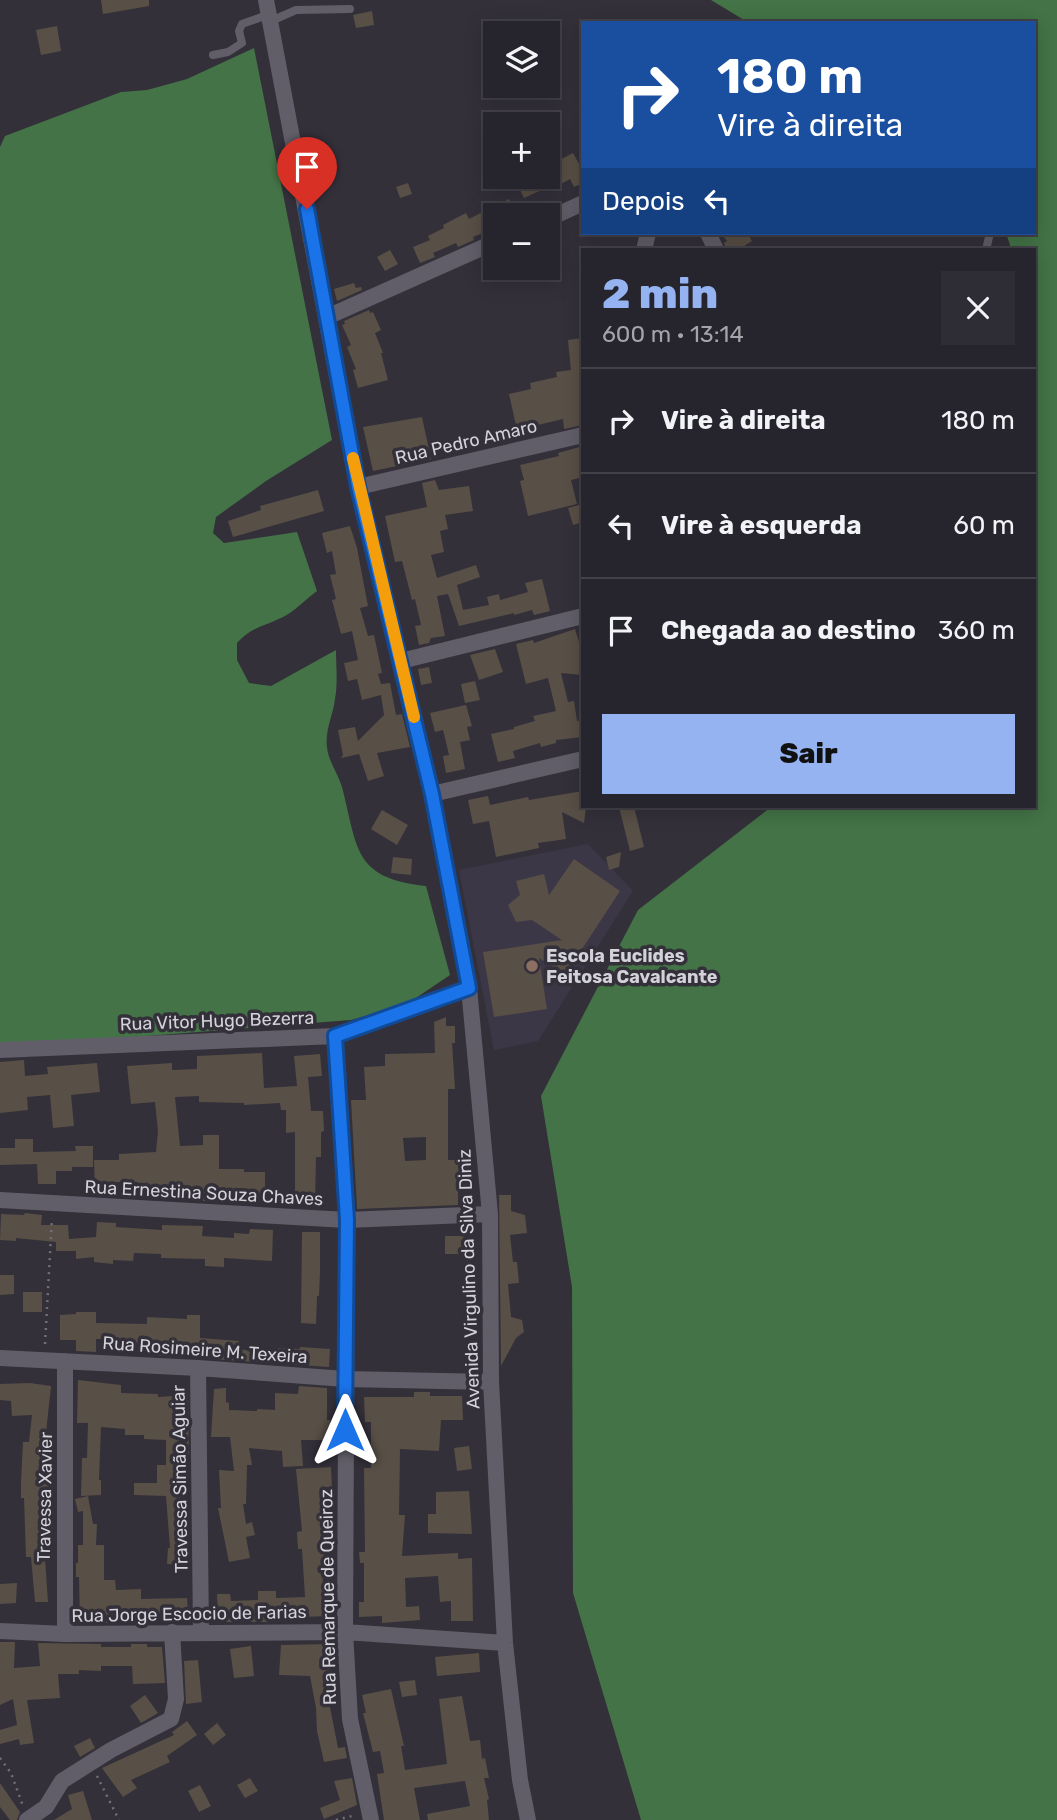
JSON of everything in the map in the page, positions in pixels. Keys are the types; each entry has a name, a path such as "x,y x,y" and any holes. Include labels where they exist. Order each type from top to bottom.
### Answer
{"street":[{"name":"Avenida Virgulino da Silva Diniz","path":"269,12 358,487 432,794 469,988 490,1214 491,1382 505,1643 520,1780 528,1820"},
{"path":"560,214 581,204"},
{"path":"327,317 483,247"},
{"name":"Rua Pedro Amaro","path":"358,487 581,435"},
{"path":"401,661 581,616"},
{"path":"432,794 581,759"},
{"name":"Rua Vitor Hugo Bezerra","path":"0,1050 335,1036 469,988"},
{"name":"Rua Remarque de Queiroz","path":"335,1036 347,1220 345,1632 350,1719 371,1816"},
{"name":"Rua Ernestina Souza Chaves","path":"0,1200 347,1220 490,1214"},
{"name":"Rua Rosimeire M. Texeira","path":"0,1358 345,1379 491,1382"},
{"name":"Travessa Xavier","path":"65,1361 65,1634"},
{"name":"Travessa Simão Aguiar","path":"198,1368 201,1631"},
{"name":"Rua Jorge Escocio de Farias","path":"0,1631 65,1634 345,1632 505,1643"},
{"path":"28,1819 46,1807 62,1781 171,1718 176,1699 172,1632"}],"lane":[{"path":"213,55 228,52 242,43 239,31 242,24 269,12 350,9"}],"path":[{"path":"44,1360 53,1204"},
{"path":"0,1758 11,1773 28,1819"},
{"path":"90,1764 119,1820"},
{"path":"336,1820 371,1816"}],"shaded area":[{"name":"Escola Euclides Feitosa Cavalcante","path":"588,844 633,891 538,1041 494,1050 459,870"}],"green space":[{"path":"711,0 1057,0 1057,1820 641,1820 573,1593 572,1287 541,1096 638,910 770,808 1036,808 1036,248 1009,248 1007,235 1036,235 1036,21 746,21"},
{"path":"254,48 332,440 266,481 216,517 213,533 224,543 297,532 317,591 286,615 242,638 237,643 237,660 249,683 271,686 336,650 336,693 327,734 327,747 342,787 356,843 372,868 384,876 426,886 450,975 407,1004 351,1020 0,1045 0,147 5,136 121,92 147,90 187,79"}],"building":[{"path":"101,0 149,0 149,6 103,14"},
{"path":"372,11 374,25 356,28 353,15"},
{"path":"57,26 61,51 41,55 36,30"},
{"path":"573,153 581,167 581,184 574,187 570,179 560,184 560,160"},
{"path":"408,183 412,194 400,198 396,187"},
{"path":"520,189 544,189 524,198"},
{"path":"483,212 483,233 458,247 456,243 433,253 435,257 420,263 413,247 430,240 428,236 466,213 469,219"},
{"path":"722,235 748,235 752,241 741,248 725,248 724,243 727,241"},
{"path":"390,250 398,264 385,271 377,257"},
{"path":"354,283 356,288 361,287 362,290 337,301 334,289"},
{"path":"369,310 370,313 373,312 381,330 375,333 383,353 388,380 358,388 353,370 356,369 347,347 351,345 342,325 345,324 344,321"},
{"path":"581,338 581,425 564,429 563,419 517,430 509,394 531,389 530,383 557,377 556,372 571,370 568,340"},
{"path":"422,417 431,459 373,471 363,427"},
{"path":"581,447 581,478 571,480 577,504 528,516 520,481 524,480 520,465 559,456 558,453"},
{"path":"435,480 439,490 469,486 473,511 445,515 448,529 440,531 444,552 431,555 437,578 476,565 480,577 457,585 463,610 489,605 487,597 499,594 500,600 528,592 525,583 542,579 550,611 534,615 532,610 459,626 448,594 437,596 445,636 431,638 429,643 419,645 415,626 421,625 415,599 412,600 402,561 395,562 385,516 427,507 422,483"},
{"path":"318,490 324,511 233,537 228,521 261,510 260,506"},
{"path":"581,505 581,523 573,525 568,508"},
{"path":"350,526 368,606 360,608 368,636 374,635 382,673 378,674 381,684 390,683 396,715 402,714 410,747 377,753 384,776 368,781 359,754 341,758 343,755 338,730 355,727 358,741 384,715 381,695 362,700 357,679 348,681 344,663 358,660 352,631 341,634 332,600 336,599 330,575 336,574 332,551 327,553 322,533"},
{"path":"575,629 581,648 581,675 561,673 568,702 574,701 577,721 581,720 581,737 556,740 556,743 541,747 540,743 513,751 515,758 498,762 491,734 535,721 533,716 556,711 548,678 526,684 516,644 533,640 534,643"},
{"path":"495,649 503,672 479,680 470,655"},
{"path":"429,667 432,683 421,685 418,669"},
{"path":"475,681 480,700 465,703 461,684"},
{"path":"466,705 472,726 467,727 470,740 460,742 465,769 446,773 443,756 449,755 443,730 435,732 430,713"},
{"path":"581,791 581,808 586,808 584,823 562,812 566,839 538,843 539,848 496,857 489,821 473,824 468,800 488,796 490,805 528,797 529,800"},
{"path":"619,808 634,808 644,847 630,851"},
{"path":"382,810 408,825 397,845 371,829"},
{"path":"621,852 619,867 609,870 606,857"},
{"path":"393,857 412,859 411,875 391,873"},
{"path":"574,859 620,891 565,975 539,958 547,1009 494,1017 483,952 562,940 532,920 516,922 508,905 520,895 516,881 544,874 549,895"},
{"path":"446,1017 446,1026 455,1026 455,1043 452,1043 455,1089 448,1089 448,1160 461,1160 458,1205 357,1209 351,1100 366,1100 364,1067 385,1066 385,1054 435,1053 434,1022","holes":["426,1137 426,1160 405,1161 403,1138"]},
{"path":"262,1053 264,1088 297,1086 294,1056 320,1054 322,1076 308,1077 311,1111 323,1111 321,1157 316,1157 315,1203 295,1203 295,1132 286,1133 286,1110 281,1110 280,1103 244,1105 199,1102 199,1096 175,1097 180,1146 203,1145 203,1135 219,1135 219,1169 265,1172 265,1198 220,1202 138,1197 138,1182 115,1182 115,1193 95,1194 94,1160 119,1160 119,1154 156,1152 158,1131 155,1102 131,1104 127,1066 172,1063 172,1070 197,1069 197,1056"},
{"path":"24,1060 25,1076 48,1074 47,1067 97,1063 100,1092 71,1095 74,1126 53,1128 50,1095 27,1097 28,1110 0,1113 0,1062"},
{"path":"15,1139 33,1139 33,1152 76,1151 75,1146 93,1146 93,1167 72,1167 72,1171 56,1171 56,1184 38,1184 37,1164 0,1165 0,1148 15,1148"},
{"path":"499,1195 511,1195 511,1211 525,1215 527,1233 510,1235 519,1283 508,1284 511,1317 522,1320 524,1332 516,1338 501,1366"},
{"path":"1,1214 42,1215 41,1225 68,1225 69,1239 96,1237 97,1222 116,1223 116,1227 162,1230 162,1225 203,1226 202,1236 234,1238 234,1233 249,1234 250,1229 273,1230 272,1261 224,1258 224,1267 205,1266 205,1259 161,1258 161,1254 134,1253 133,1261 113,1260 113,1264 94,1262 94,1257 76,1259 76,1251 56,1251 56,1242 16,1238 16,1241 0,1240"},
{"path":"302,1232 320,1232 316,1324 301,1323"},
{"path":"445,1236 465,1236 465,1254 445,1254"},
{"path":"0,1275 14,1275 14,1294 0,1295"},
{"path":"23,1292 42,1292 42,1312 23,1312"},
{"path":"96,1312 96,1323 147,1324 147,1317 187,1319 187,1315 200,1315 200,1338 239,1341 239,1349 252,1351 278,1351 278,1348 300,1347 330,1349 329,1367 212,1359 213,1350 180,1350 180,1357 148,1355 147,1343 121,1343 121,1339 96,1339 96,1352 76,1351 76,1340 60,1340 60,1315"},
{"path":"78,1380 121,1385 121,1393 158,1394 158,1397 188,1395 189,1459 184,1459 186,1549 189,1549 189,1565 167,1564 170,1548 166,1496 134,1495 134,1483 157,1483 157,1465 166,1465 166,1440 144,1439 144,1435 125,1435 125,1429 101,1427 101,1495 81,1496 82,1458 87,1458 88,1423 77,1423"},
{"path":"30,1383 51,1386 45,1442 51,1442 49,1457 53,1543 44,1544 48,1602 35,1602 31,1557 26,1557 21,1482 23,1442 29,1442 32,1415 12,1416 11,1401 0,1400 0,1384"},
{"path":"299,1386 327,1388 330,1440 301,1440 303,1466 283,1467 282,1451 249,1448 252,1465 247,1465 246,1504 243,1504 246,1524 252,1522 255,1535 246,1537 250,1558 229,1562 218,1508 221,1508 219,1470 234,1471 230,1437 211,1437 214,1389 226,1388 229,1410 257,1411 275,1410 275,1393 298,1394"},
{"path":"414,1392 430,1392 430,1396 462,1396 463,1420 441,1420 439,1451 400,1449 399,1515 405,1515 402,1556 458,1553 458,1559 472,1558 473,1621 451,1621 451,1601 440,1602 438,1576 405,1578 406,1607 419,1606 420,1620 382,1623 382,1616 359,1617 359,1602 364,1602 364,1563 360,1563 359,1552 365,1552 364,1468 371,1468 371,1422 365,1422 364,1397 414,1397"},
{"path":"469,1446 472,1469 457,1471 454,1448"},
{"path":"331,1467 332,1487 324,1487 327,1548 326,1570 322,1570 328,1616 276,1618 276,1622 218,1622 217,1594 230,1594 231,1601 258,1600 258,1591 276,1591 276,1598 305,1597 302,1549 298,1549 297,1532 302,1531 296,1469"},
{"path":"469,1491 472,1534 428,1533 428,1514 436,1514 436,1492"},
{"path":"88,1496 93,1524 97,1524 96,1545 104,1545 104,1580 115,1580 116,1590 141,1589 141,1599 187,1598 188,1614 147,1619 147,1611 117,1612 118,1623 80,1623 76,1563 78,1545 83,1545 83,1511 78,1512 75,1499"},
{"path":"17,1583 16,1603 0,1604 0,1584"},
{"path":"0,1642 15,1642 14,1668 40,1666 38,1643 101,1644 101,1647 147,1644 147,1647 162,1647 165,1683 133,1684 132,1666 101,1666 101,1671 79,1670 79,1674 58,1674 60,1698 27,1700 34,1743 20,1745 19,1739 0,1744 0,1730 17,1725 13,1699 0,1705"},
{"path":"331,1644 332,1671 325,1671 329,1702 338,1748 345,1747 347,1758 324,1762 310,1676 279,1675 281,1645"},
{"path":"251,1646 254,1676 234,1678 230,1649"},
{"path":"479,1653 480,1672 437,1676 435,1657"},
{"path":"198,1660 202,1702 186,1704 184,1661"},
{"path":"415,1680 417,1695 402,1697 399,1682"},
{"path":"391,1689 404,1746 401,1746 405,1770 447,1764 439,1699 462,1696 470,1741 480,1740 482,1759 485,1758 489,1778 484,1778 489,1799 489,1820 428,1820 427,1814 470,1806 465,1781 414,1788 420,1820 384,1820 377,1774 384,1773 380,1751 373,1752 363,1713 366,1713 362,1695"},
{"path":"145,1695 158,1713 141,1723 130,1706"},
{"path":"187,1721 197,1735 167,1756 170,1762 131,1780 137,1788 123,1797 102,1768 174,1735 172,1732"},
{"path":"217,1723 226,1735 213,1745 204,1734"},
{"path":"90,1738 95,1748 80,1757 74,1746"},
{"path":"250,1778 258,1791 245,1798 237,1785"},
{"path":"352,1778 357,1805 324,1819 320,1808 340,1800 334,1781"},
{"path":"0,1783 20,1812 17,1820 10,1820 0,1807"},
{"path":"200,1785 211,1806 199,1812 188,1791"},
{"path":"83,1791 92,1820 54,1820 72,1809 68,1795"}],"slow traffic":[{"path":"353,458 414,717"}],"place":[{"name":"Escola Euclides Feitosa Cavalcante","path":"532,966"}],"route":[{"path":"307,209 358,487 432,794 469,988 335,1036 347,1220 345,1430"}]}
